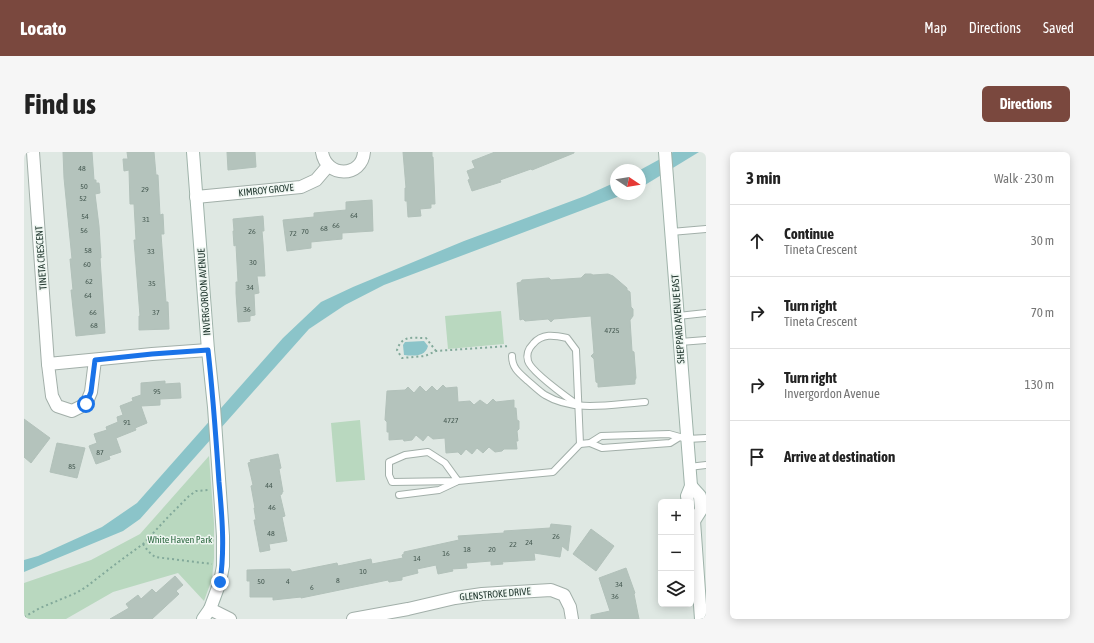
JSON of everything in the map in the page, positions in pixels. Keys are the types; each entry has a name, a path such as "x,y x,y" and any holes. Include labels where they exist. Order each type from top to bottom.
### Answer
{"street":[{"name":"TINETA CRESCENT","path":"33,152 48,364 52,396 57,406 72,411 86,404 91,392 95,360"},
{"name":"INVERGORDON AVENUE","path":"193,152 223,536 223,566 220,582 206,614"},
{"path":"322,152 324,160 328,166 341,172 349,171 361,163 364,152"},
{"name":"SHEPPARD AVENUE EAST","path":"665,152 680,342 683,438 690,467 691,486 687,496 688,499"},
{"name":"KIMROY GROVE","path":"196,197 301,187 316,180 328,166"},
{"path":"48,364 208,350"},
{"name":"SHEPPARD AVENUE EAST","path":"691,486 700,496 702,510 694,517"},
{"name":"SHEPPARD AVENUE EAST","path":"694,531 699,561 701,619"},
{"name":"GLENSTROKE DRIVE","path":"353,619 409,614 455,598 482,594 551,590 564,595 570,607 572,619"},
{"path":"206,614 230,619"}],"lane":[{"path":"671,232 706,229"},
{"path":"678,316 706,313"},
{"path":"579,406 533,370 528,361 528,350 537,339 551,335 567,338 576,350 579,406 580,444"},
{"path":"680,342 706,340"},
{"path":"512,356 512,365 523,376 545,395 567,404 579,406 645,402"},
{"path":"458,481 445,463 428,452 405,455 389,462 388,475 392,482 458,481 553,472 580,444 590,443 602,436 669,434 683,438 706,438"},
{"path":"590,443 602,448 670,443 683,438"},
{"path":"690,467 706,465"},
{"path":"398,494 439,490 458,481"}],"path":[{"path":"436,351 426,338 407,338 400,343 397,350 402,358 425,356 436,351 510,346"},
{"path":"24,618 40,608 81,590 143,544 168,516 194,493 220,489"},
{"path":"143,544 155,557 223,566"}],"green space":[{"path":"501,311 504,344 448,349 445,316"},
{"path":"360,420 365,480 336,482 331,423"},
{"name":"White Haven Park","path":"209,456 214,523 214,558 212,579 204,601 178,573 113,592 66,619 24,619 24,583 91,560 140,534"}],"water":[{"path":"673,152 699,152 646,184 646,167"},
{"path":"610,185 610,200 384,285 345,305 309,329 140,519 123,531 24,572 24,560 38,556 102,527 137,503 283,338 321,302 353,287 464,241 585,196"},
{"path":"424,341 428,346 427,350 422,354 404,355 403,345 405,342"}],"building":[{"path":"63,152 92,152 94,180 96,180 96,183 99,183 100,193 95,194 99,226 105,333 76,336 71,290 73,290 70,259 72,259"},
{"path":"127,152 154,152 156,175 158,175 160,215 163,214 164,234 161,234 166,302 168,302 169,329 139,330 140,316 134,240 136,240 134,204 130,204 129,170 124,171 123,159 128,159"},
{"path":"227,152 255,152 256,167 228,170"},
{"path":"403,152 432,152 435,204 431,204 431,208 420,209 421,216 408,217 407,201 405,201 406,188"},
{"path":"495,152 574,153 532,170 531,169 500,180 501,182 472,191 468,180 470,179 467,171 475,168 472,161"},
{"path":"372,200 373,231 342,233 342,239 311,242 311,248 287,251 283,220 314,217 314,213 346,210 346,202"},
{"path":"263,216 264,231 262,231 265,276 257,276 259,293 254,294 255,315 250,316 250,321 238,322 236,282 238,282 233,219"},
{"path":"585,274 608,274 613,276 630,292 631,307 633,309 633,316 630,320 632,351 634,352 635,384 598,387 598,383 596,382 594,359 591,356 594,353 591,316 554,319 551,322 548,319 520,320 517,283 521,282 522,280 581,278"},
{"path":"165,381 165,384 180,383 181,398 160,399 160,405 141,406 147,423 135,428 136,430 116,438 121,452 109,456 110,459 96,464 89,446 97,443 94,434 107,430 106,427 118,422 117,417 123,415 120,406 133,401 132,398 141,395 141,383"},
{"path":"443,385 446,388 457,387 458,402 470,401 474,405 480,400 487,405 493,399 496,402 514,400 514,408 516,408 517,420 519,421 519,429 517,431 518,441 516,441 517,449 504,449 502,451 495,452 489,447 483,453 477,448 472,454 466,449 461,455 458,452 446,453 445,438 433,439 428,435 423,441 416,435 412,440 389,440 387,422 385,420 387,391 405,390 408,387 414,393 420,386 426,392 432,386 437,391"},
{"path":"24,419 50,438 31,463 24,457"},
{"path":"57,443 85,448 77,478 50,472"},
{"path":"278,454 283,492 280,495 285,516 282,517 287,541 269,544 270,550 260,552 254,520 256,520 255,508 251,486 253,485 248,463 251,462 250,460"},
{"path":"551,524 571,526 568,551 562,546 560,557 534,553 535,560 502,562 503,564 491,565 491,561 466,563 467,568 452,569 453,571 438,574 436,565 417,569 418,573 402,577 402,580 389,582 388,580 301,598 273,600 273,597 250,597 250,581 247,581 247,570 290,569 292,572 337,563 338,566 371,559 372,564 403,558 402,555 404,552 459,540 458,536 550,528"},
{"path":"591,529 614,546 596,571 573,554"},
{"path":"626,568 635,593 639,619 591,619 591,615 610,611 599,578"},
{"path":"175,576 183,585 176,591 179,594 152,619 110,619 129,608 126,604 138,595 141,599 152,589 156,593"}],"route":[{"path":"86,404 91,392 95,360 208,350 214,407 223,536 223,566 220,582"}]}
